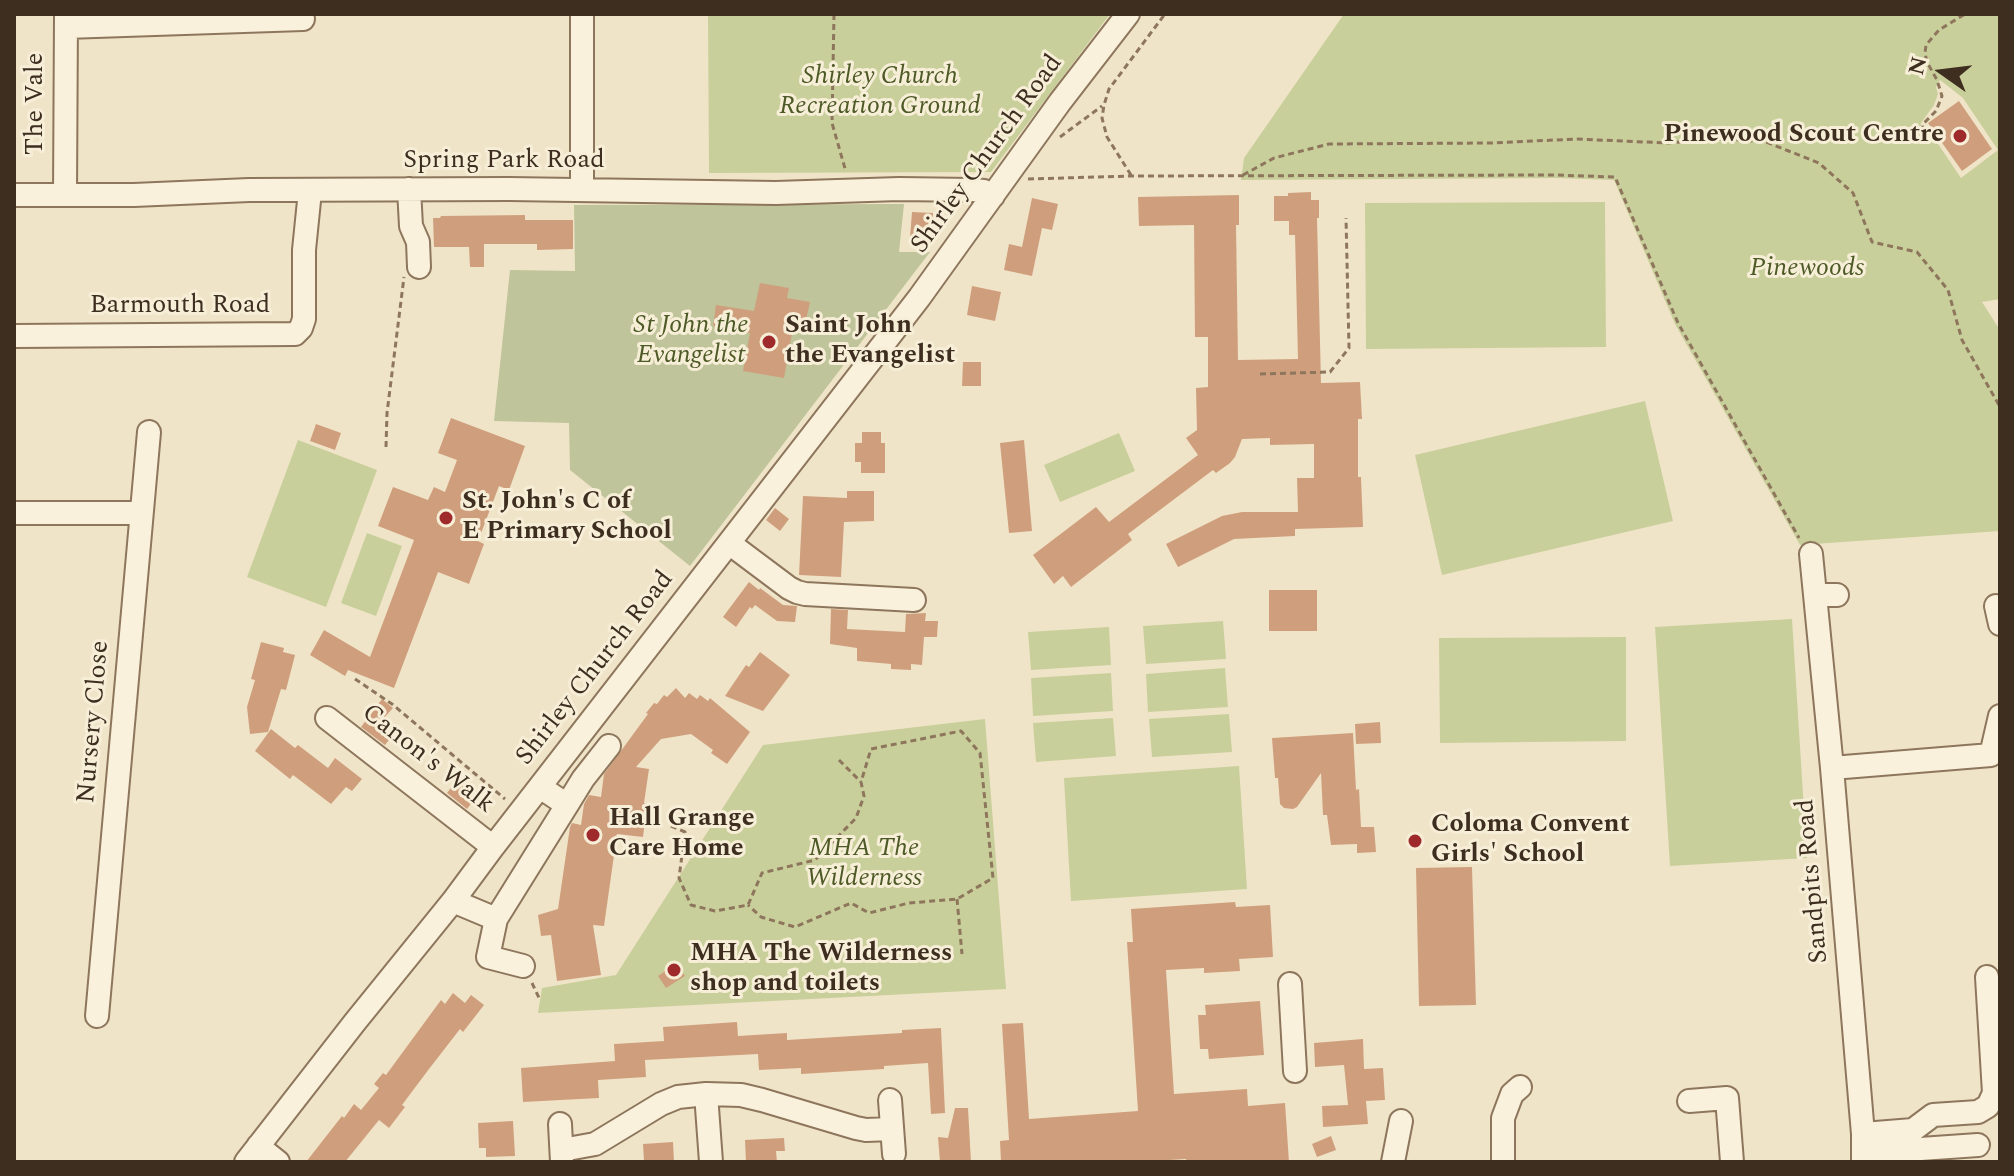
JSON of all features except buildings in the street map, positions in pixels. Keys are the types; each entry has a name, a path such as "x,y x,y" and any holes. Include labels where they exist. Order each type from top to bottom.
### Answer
{"street":[{"path":"582,14 582,190"},
{"name":"Shirley Church Road","path":"252,1154 453,901 919,298 1060,102 1128,14"},
{"path":"66,21 303,19"},
{"name":"The Vale","path":"65,195 66,21"},
{"path":"409,189 411,226 418,242 412,267"},
{"name":"Spring Park Road","path":"14,195 134,195 249,190 776,193 899,189 973,190 993,196"},
{"name":"Barmouth Road","path":"14,336 295,334 304,319 304,250 310,191"},
{"name":"Nursery Close","path":"97,1016 149,432"},
{"path":"14,513 141,513"},
{"path":"729,543 797,592 914,600"},
{"name":"Sandpits Road","path":"1811,554 1826,595 1832,768 1863,1150"},
{"path":"1832,768 1996,765 2000,716"},
{"name":"Canon's Walk","path":"327,718 493,847"},
{"path":"523,966 488,957 496,919 583,779 609,746"},
{"path":"540,787 567,805"},
{"path":"453,901 496,919"},
{"path":"1863,1150 1913,1130 1933,1115 1978,1112 1988,1106 1994,1093 1987,977"},
{"path":"1290,984 1295,1071"},
{"path":"1503,1162 1503,1118 1512,1094 1520,1087"},
{"path":"560,1124 562,1156 595,1144 661,1104 678,1097 706,1094 741,1095 866,1130 892,1129"},
{"path":"706,1094 711,1162"},
{"path":"1689,1101 1736,1098 1732,1162"},
{"path":"890,1100 894,1154"},
{"path":"1393,1162 1401,1121"},
{"path":"1863,1150 1978,1145"},
{"path":"252,1154 278,1162"}],"path":[{"path":"834,14 832,123 852,191"},
{"path":"1131,176 1107,137 1102,118 1104,105 1109,89 1165,14"},
{"path":"1925,141 1923,124 1936,111 1942,96 1927,62 1926,45 1939,30 1965,14"},
{"path":"1241,176 1274,158 1329,144 1576,139 1667,143 1726,139 1766,142 1819,163 1853,193 1872,242 1917,252 1948,290 1962,340 2000,407"},
{"path":"1026,179 1131,176 1615,177 1678,323 1800,541 1811,554"},
{"path":"1260,374 1330,372 1349,348 1346,218"},
{"path":"386,447 387,413 412,267"},
{"path":"355,679 392,704 521,811"},
{"path":"961,731 980,753 993,878 957,899 910,902 869,913 851,903 795,927 761,917 748,905 762,873 815,860 856,818 864,796 861,782 871,749 961,731"},
{"path":"839,760 861,782"},
{"path":"671,826 685,832 679,878 691,905 715,911 748,905"},
{"path":"957,899 962,954"}],"green space":[{"name":"Shirley Church Recreation Ground","path":"708,14 1110,14 991,172 709,173"},
{"name":"Pinewoods","path":"1344,14 2000,14 2000,299 1982,302 2000,330 2000,531 1800,545 1675,324 1614,180 1241,180 1244,158","holes":["1940,80 1963,98 1998,150 1961,178 1934,138 1924,144 1921,123 1934,105"]},
{"path":"1605,202 1606,347 1366,349 1365,203"},
{"name":"St John the Evangelist","path":"904,204 899,252 930,252 690,566 570,470 569,423 494,421 510,270 575,271 574,205"},
{"path":"1645,401 1673,521 1442,575 1415,455"},
{"path":"1119,433 1135,471 1060,502 1044,465"},
{"path":"298,440 377,470 326,607 247,577"},
{"path":"367,533 402,546 376,616 341,603"},
{"path":"1792,619 1807,858 1670,866 1655,627"},
{"path":"1223,621 1226,659 1146,664 1143,626"},
{"path":"1109,627 1111,665 1031,670 1028,632"},
{"path":"1626,637 1626,741 1440,743 1439,638"},
{"path":"1225,668 1228,707 1148,712 1146,674"},
{"path":"1111,673 1113,711 1033,716 1031,678"},
{"path":"1229,714 1232,752 1152,757 1149,719"},
{"path":"1113,718 1116,756 1036,762 1033,723"},
{"name":"MHA The Wilderness","path":"985,719 1006,989 538,1013 542,988 616,975 763,745"},
{"path":"1239,766 1247,889 1071,901 1064,778"}],"place":[{"name":"Pinewood Scout Centre","path":"1960,136"},
{"name":"Saint John the Evangelist","path":"769,342"},
{"name":"St. John's C of E Primary School","path":"446,518"},
{"name":"Hall Grange Care Home","path":"593,835"},
{"name":"Coloma Convent Girls' School","path":"1415,841"},
{"name":"MHA The Wilderness shop and toilets","path":"674,970"}]}
